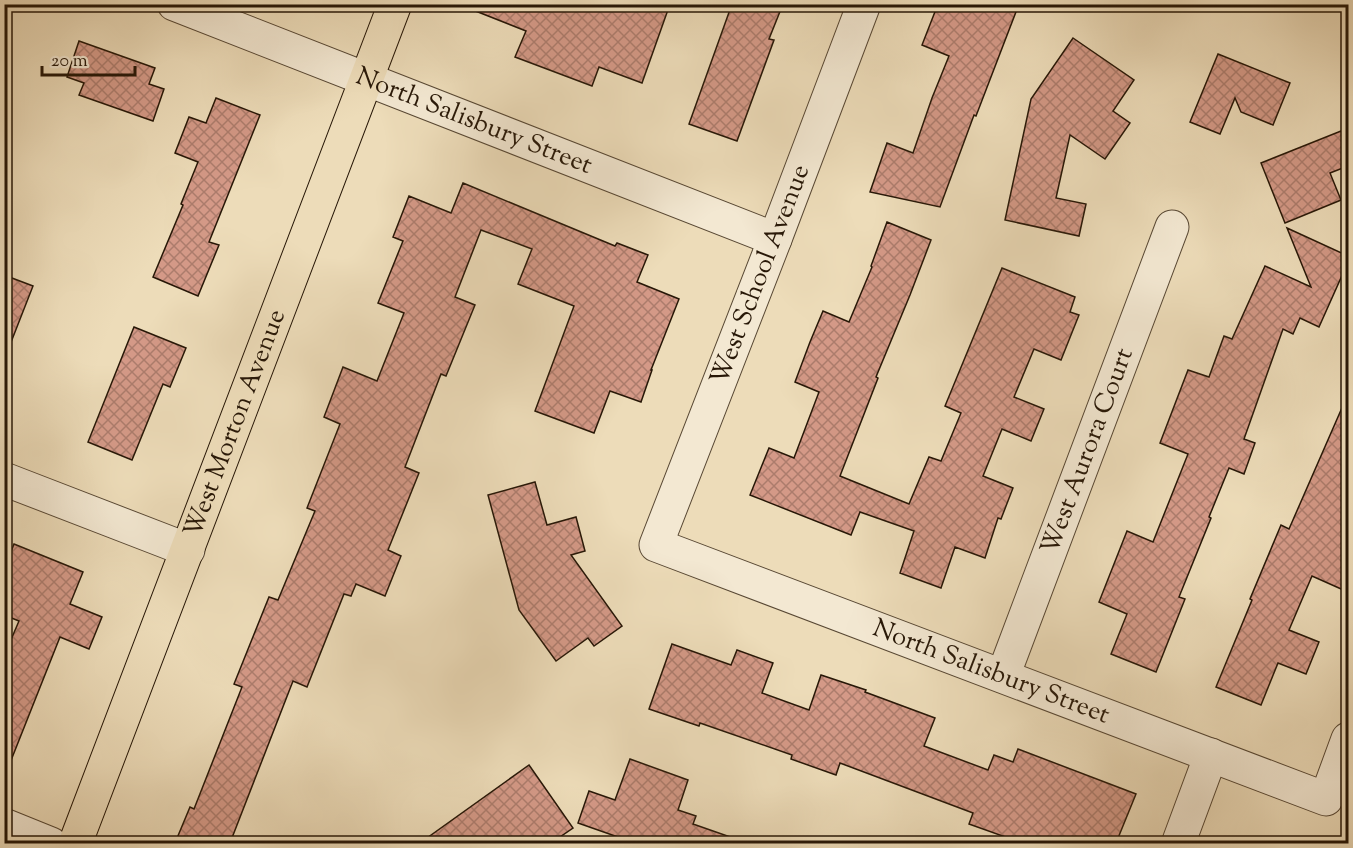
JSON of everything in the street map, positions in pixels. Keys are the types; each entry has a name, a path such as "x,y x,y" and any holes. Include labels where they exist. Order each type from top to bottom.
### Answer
{"main road":[{"name":"West Morton Avenue","path":"75,843 395,4"}],"street":[{"name":"North Salisbury Street","path":"174,4 775,239"},
{"name":"West School Avenue","path":"656,545 864,4"},
{"name":"West Aurora Court","path":"1003,676 1172,227"},
{"path":"4,479 188,550"},
{"name":"North Salisbury Street","path":"656,545 1326,799 1348,739"},
{"path":"1178,843 1211,755"},
{"path":"4,825 51,843"}],"building":[{"path":"464,4 670,4 642,83 599,67 592,86 515,57 526,31 463,6"},
{"path":"732,4 783,4 769,39 774,40 737,141 689,124"},
{"path":"938,4 1019,4 940,207 870,192 887,143 913,153 949,56 922,45"},
{"path":"1073,38 1134,80 1113,111 1130,123 1105,159 1070,135 1056,198 1086,204 1079,236 1005,220 1031,99"},
{"path":"79,41 155,68 149,84 164,89 153,121 79,95 84,83 67,77"},
{"path":"1218,54 1290,83 1273,125 1241,112 1235,98 1220,134 1190,122"},
{"path":"216,98 260,115 209,242 219,245 198,296 153,277 198,162 175,153 189,117 206,123"},
{"path":"1341,131 1348,149 1348,166 1330,173 1341,200 1285,223 1261,163"},
{"path":"463,183 615,246 617,243 648,255 637,282 679,299 641,402 610,391 594,433 535,411 574,306 518,284 532,249 481,230 455,297 475,305 446,376 441,374 405,467 419,473 388,550 401,556 385,596 356,584 351,596 344,594 307,687 293,681 230,843 175,843 190,807 194,809 242,687 234,684 269,597 278,600 315,511 307,508 340,424 324,417 343,367 377,381 404,313 378,303 403,241 393,237 409,196 451,213"},
{"path":"887,222 931,240 876,377 878,378 840,476 909,504 929,457 941,461 961,413 945,406 1002,268 1075,297 1070,312 1079,315 1061,360 1034,349 1014,397 1044,409 1031,441 1002,429 983,476 1013,488 1001,519 998,518 985,558 955,547 941,588 900,573 914,531 860,512 851,535 750,495 769,448 794,458 819,392 795,382 810,342 823,311 849,322 872,267"},
{"path":"1287,228 1348,256 1348,262 1319,327 1300,318 1293,334 1283,329 1244,439 1255,443 1244,474 1229,468 1179,597 1185,599 1156,672 1111,654 1127,614 1099,602 1127,531 1153,542 1188,454 1160,443 1188,370 1209,377 1224,336 1232,339 1265,266 1311,287"},
{"path":"4,275 33,286 6,355 4,354"},
{"path":"134,327 186,348 170,387 163,384 132,460 88,442"},
{"path":"1348,394 1348,592 1312,576 1289,630 1319,642 1306,674 1278,663 1261,705 1216,687 1281,525 1289,529"},
{"path":"535,482 547,525 576,517 585,551 571,555 622,626 594,646 588,638 556,661 519,610 488,495"},
{"path":"14,544 83,572 70,604 102,617 89,649 60,637 6,773 4,773 4,656 19,621 4,615 4,569"},
{"path":"672,644 731,665 737,650 773,663 762,693 809,710 821,675 866,690 865,692 935,718 924,746 988,770 994,755 1013,762 1018,749 1136,794 1116,843 1022,843 969,824 973,813 840,763 836,775 791,759 792,755 700,723 699,726 649,709"},
{"path":"630,759 688,780 678,810 696,816 693,824 739,840 739,843 635,843 578,823 589,791 615,800"},
{"path":"529,765 573,828 551,843 420,843"}]}
